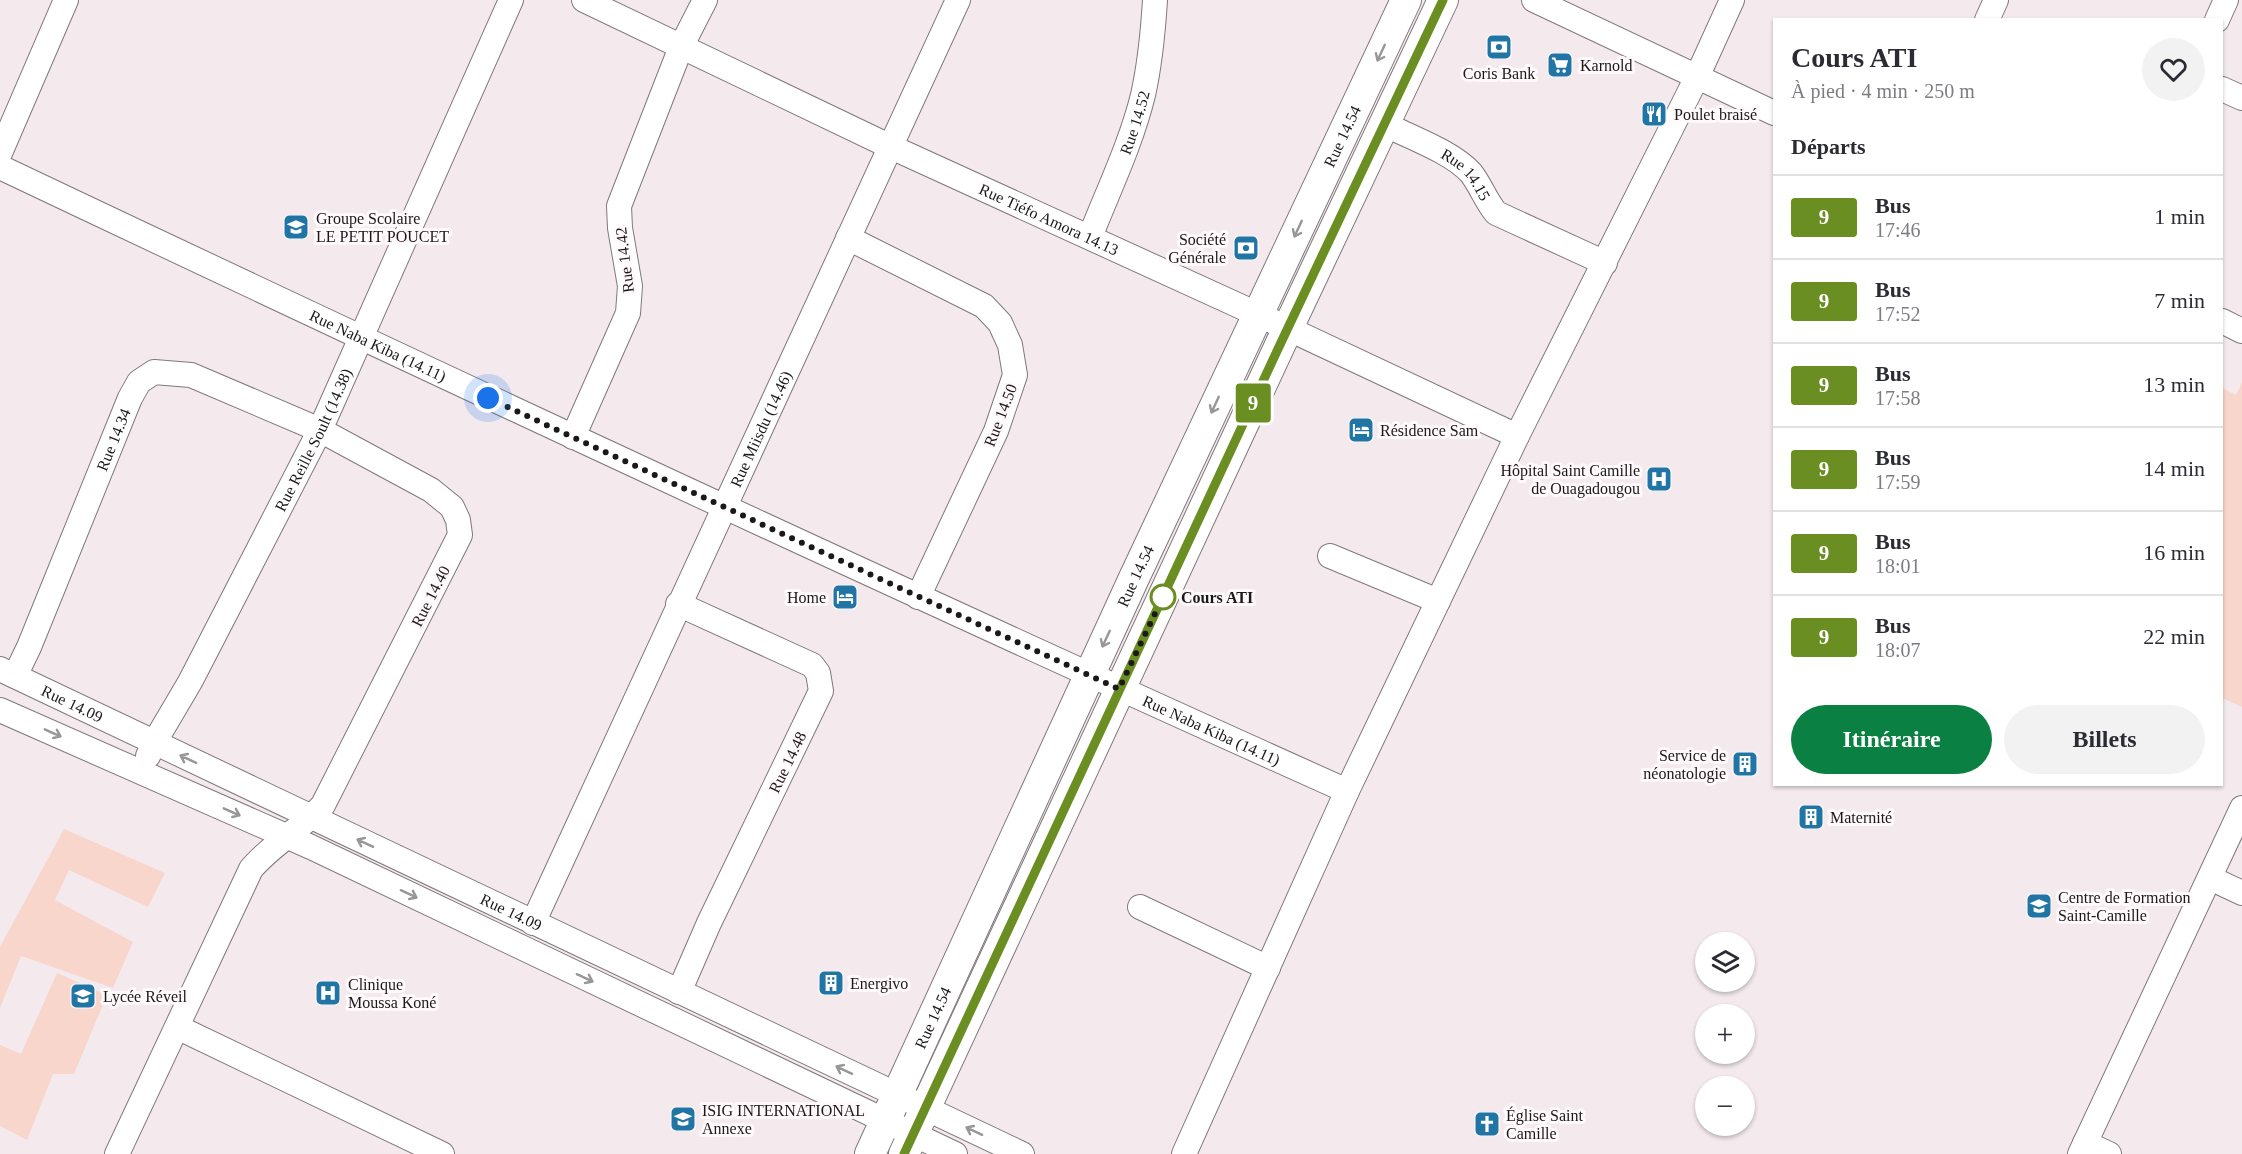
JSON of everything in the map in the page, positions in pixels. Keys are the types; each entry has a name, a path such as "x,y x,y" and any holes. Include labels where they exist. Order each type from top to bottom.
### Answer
{"main road":[{"name":"Rue 14.54","path":"870,1154 1257,314 1406,0"},
{"path":"914,1132 1119,689 1443,0"}],"street":[{"path":"0,153 66,0"},
{"name":"Rue Reille Soult (14.38)","path":"141,772 154,742 190,682 320,430 512,0"},
{"name":"Rue Tiéfo Amora 14.13","path":"584,0 889,146 1517,436"},
{"name":"Rue 14.42","path":"573,437 628,313 630,286 620,228 620,206 681,47 705,0"},
{"name":"Rue Miisdu (14.46)","path":"533,922 958,0"},
{"name":"Rue 14.52","path":"1090,237 1131,134 1143,96 1155,0"},
{"path":"1533,0 1773,113"},
{"path":"1184,1154 1347,791 1517,436 1697,77 1732,0"},
{"path":"1988,18 1996,0"},
{"path":"2218,18 2226,0"},
{"path":"2223,89 2242,98"},
{"name":"Rue 14.15","path":"1384,124 1452,158 1470,172 1496,213 1605,263"},
{"name":"Rue Naba Kiba (14.11)","path":"0,167 362,339 918,597 1347,791"},
{"name":"Rue 14.50","path":"848,238 984,306 1000,323 1010,345 1015,375 1010,396 996,431 918,597"},
{"path":"2223,322 2242,331"},
{"name":"Rue 14.34","path":"7,673 29,647 130,398 139,382 154,372 191,375 320,430"},
{"name":"Rue 14.40","path":"117,1154 251,869 262,856 312,818 323,805 460,535 459,519 442,497 320,430"},
{"path":"1330,556 1438,601"},
{"name":"Rue 14.48","path":"678,604 812,665 818,673 821,691 709,923 679,992"},
{"name":"Rue 14.09","path":"7,673 897,1095 914,1132 955,1154"},
{"name":"Rue 14.09","path":"0,710 287,837 707,1035 885,1122 914,1132 1022,1154"},
{"path":"2109,1154 2083,1149 2242,808"},
{"path":"2210,878 2242,893"},
{"path":"1140,907 1268,968"},
{"path":"177,1027 442,1154"}],"shaded area":[{"path":"2242,382 2242,707 2223,698 2223,388 2236,395"},
{"path":"64,829 165,873 148,907 69,870 55,900 133,942 113,988 21,956 0,1008 0,947"},
{"path":"57,973 107,995 74,1074 53,1074 27,1140 0,1126 0,1045 21,1054"}],"bus line":[{"name":"9","path":"904,1154 1277,351 1443,0"}],"place":[{"name":"Coris Bank","path":"1499,47"},
{"name":"Karnold","path":"1560,65"},
{"name":"Poulet braisé","path":"1654,114"},
{"name":"Groupe Scolaire LE PETIT POUCET","path":"296,227"},
{"name":"Société Générale","path":"1246,248"},
{"name":"Résidence Sam","path":"1361,430"},
{"name":"Hôpital Saint Camille de Ouagadougou","path":"1659,479"},
{"name":"Home","path":"845,597"},
{"name":"Cours ATI","path":"1163,597"},
{"name":"Service de néonatologie","path":"1745,764"},
{"name":"Maternité","path":"1811,817"},
{"name":"Centre de Formation Saint-Camille","path":"2039,906"},
{"name":"Energivo","path":"831,983"},
{"name":"Clinique Moussa Koné","path":"328,993"},
{"name":"Lycée Réveil","path":"83,996"},
{"name":"ISIG INTERNATIONAL Annexe","path":"683,1119"},
{"name":"Église Saint Camille","path":"1487,1124"}],"route":[{"path":"488,398 1119,689 1163,597"}]}
